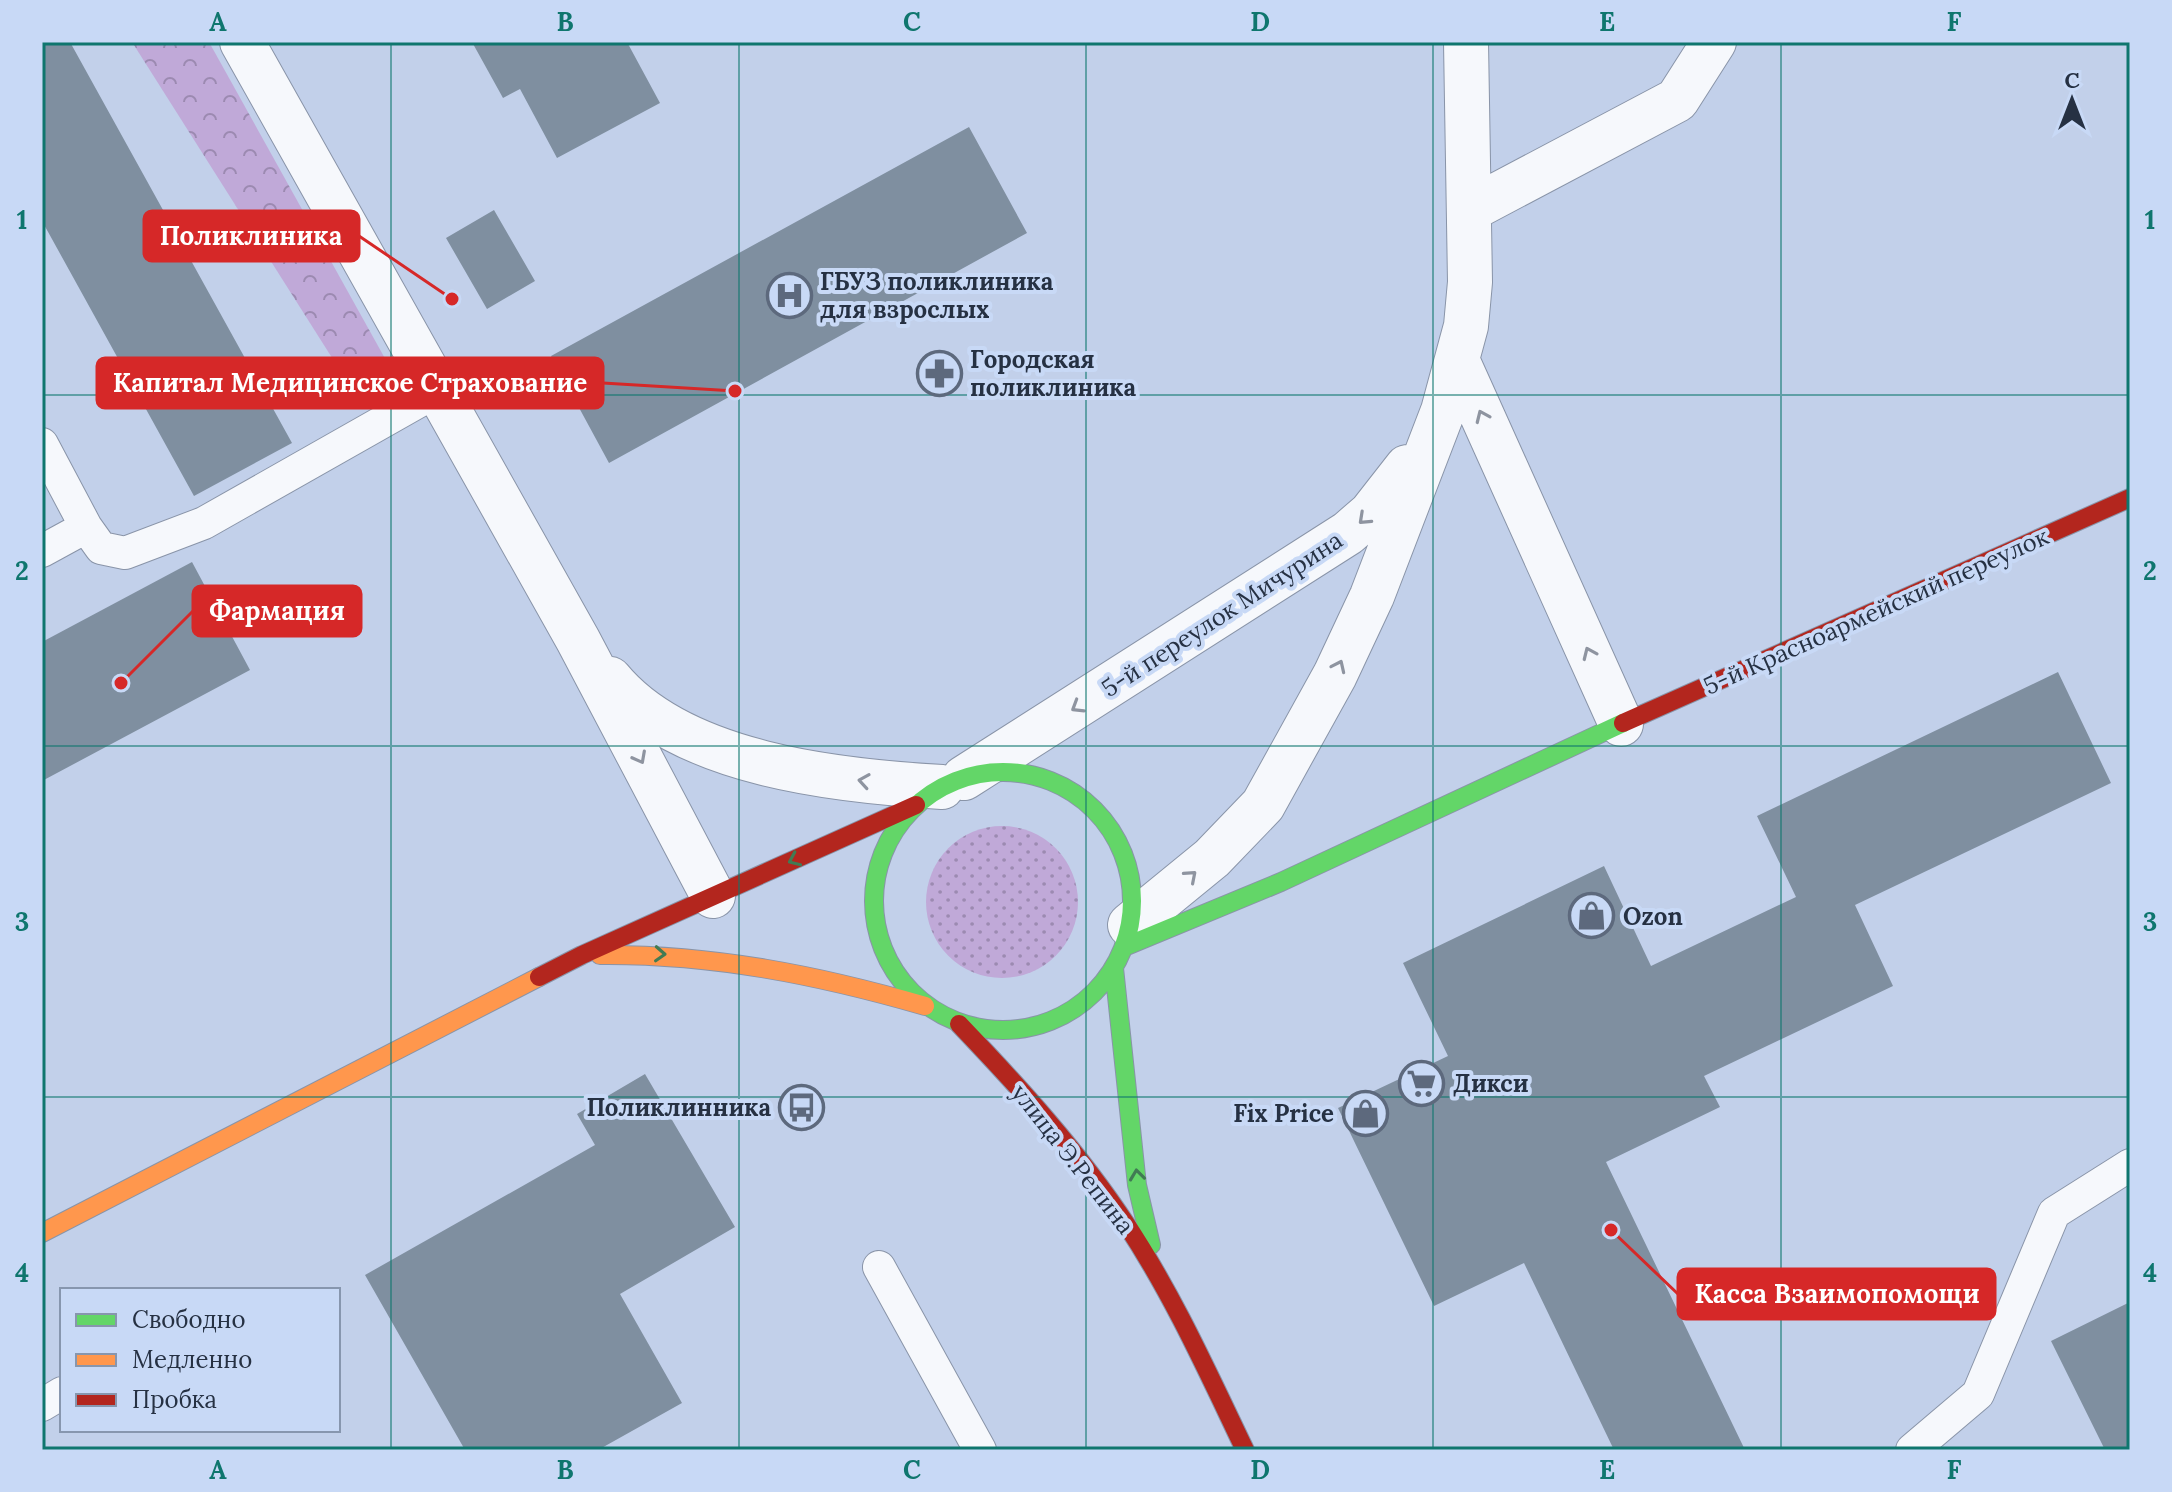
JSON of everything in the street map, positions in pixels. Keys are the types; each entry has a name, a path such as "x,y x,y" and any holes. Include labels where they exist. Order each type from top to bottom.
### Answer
{"street":[{"name":"5-й переулок Мичурина","path":"1127,936 1212,858 1263,805 1335,675 1372,596 1443,411 1466,326 1470,282 1466,42"},
{"path":"1469,210 1677,100 1714,42"},
{"path":"243,43 578,640 713,896"},
{"path":"1458,362 1621,724"},
{"name":"5-й переулок Мичурина","path":"940,790 1348,533 1371,513 1392,488 1443,411"},
{"name":"5-й Красноармейский переулок","path":"1127,936 1281,882 1621,724 2130,498"},
{"path":"578,640 613,684 652,716 696,740 746,758 802,772 940,790"},
{"path":"42,1233 582,955 940,790 992,772 1022,773 1051,781 1076,795 1099,815 1116,838 1127,866 1132,896 1127,936 1114,968 1092,995 1063,1016 1030,1028 994,1031 959,1024 926,1007 848,983 692,956 647,953 582,955"},
{"path":"926,1007 896,975 885,956 874,925 873,892 880,860 894,830 940,790"},
{"name":"улица Э.Репина","path":"1114,968 1137,1185 1152,1245 1174,1303 1245,1450"},
{"name":"улица Э.Репина","path":"959,1024 1032,1102 1082,1163 1127,1225 1174,1303"}],"lane":[{"path":"42,444 86,527 101,548 125,553 204,523 437,391"},
{"path":"42,551 86,527"},
{"path":"1912,1450 1978,1394 2054,1213 2130,1165"},
{"path":"879,1267 980,1450"},
{"path":"42,1405 60,1394"}],"green space":[{"path":"132,42 209,42 397,380 360,402"},
{"path":"1002,826 1031,831 1056,848 1073,873 1078,902 1073,931 1056,956 1031,973 1002,978 973,973 948,956 931,931 926,902 931,873 948,848 973,831"}],"building":[{"path":"42,42 70,42 292,443 194,496 42,221"},
{"path":"472,42 627,42 660,103 557,158 520,89 503,98"},
{"name":"ГБУЗ поликлиника для взрослых","path":"969,127 1027,233 609,463 551,356"},
{"path":"494,210 535,281 487,309 446,238"},
{"path":"192,562 250,670 42,781 42,642"},
{"path":"2058,672 2111,783 1855,905 1893,986 1704,1076 1720,1107 1606,1162 1745,1450 1614,1450 1524,1263 1434,1306 1338,1108 1448,1056 1403,963 1604,866 1651,966 1796,897 1757,816"},
{"path":"645,1074 735,1227 620,1294 682,1403 598,1450 465,1450 365,1275 595,1145 577,1114"},
{"path":"2130,1302 2130,1450 2105,1450 2051,1341"}],"traffic: fast":[{"path":"1124,947 1281,882 1623,723"},
{"path":"1003,772 1028,774 1064,787 1085,801 1103,819 1122,852 1130,876 1132,901 1130,926 1117,962 1103,983 1085,1001 1052,1020 1028,1028 1003,1030 978,1028 942,1015 921,1001 903,983 884,950 876,926 874,901 876,876 889,840 903,819 921,801 954,782 978,774 1003,772"},
{"path":"1114,968 1137,1185 1151,1245"}],"traffic: slow":[{"path":"600,955 683,958 764,968 925,1006"},
{"path":"42,1233 539,977"}],"traffic: jam":[{"path":"1623,723 2130,498"},
{"path":"539,977 916,805"},
{"path":"959,1024 1026,1096 1108,1197 1175,1306 1245,1450"}],"place":[{"name":"ГБУЗ поликлиника для взрослых","path":"789,295"},
{"name":"Поликлиника","path":"452,299"},
{"name":"Городская поликлиника","path":"939,373"},
{"name":"Капитал Медицинское Страхование","path":"735,391"},
{"name":"Фармация","path":"121,683"},
{"name":"Ozon","path":"1592,916"},
{"name":"Дикси","path":"1422,1083"},
{"name":"Поликлинника","path":"802,1107"},
{"name":"Fix Price","path":"1365,1113"},
{"name":"Касса Взаимопомощи","path":"1611,1230"}]}
